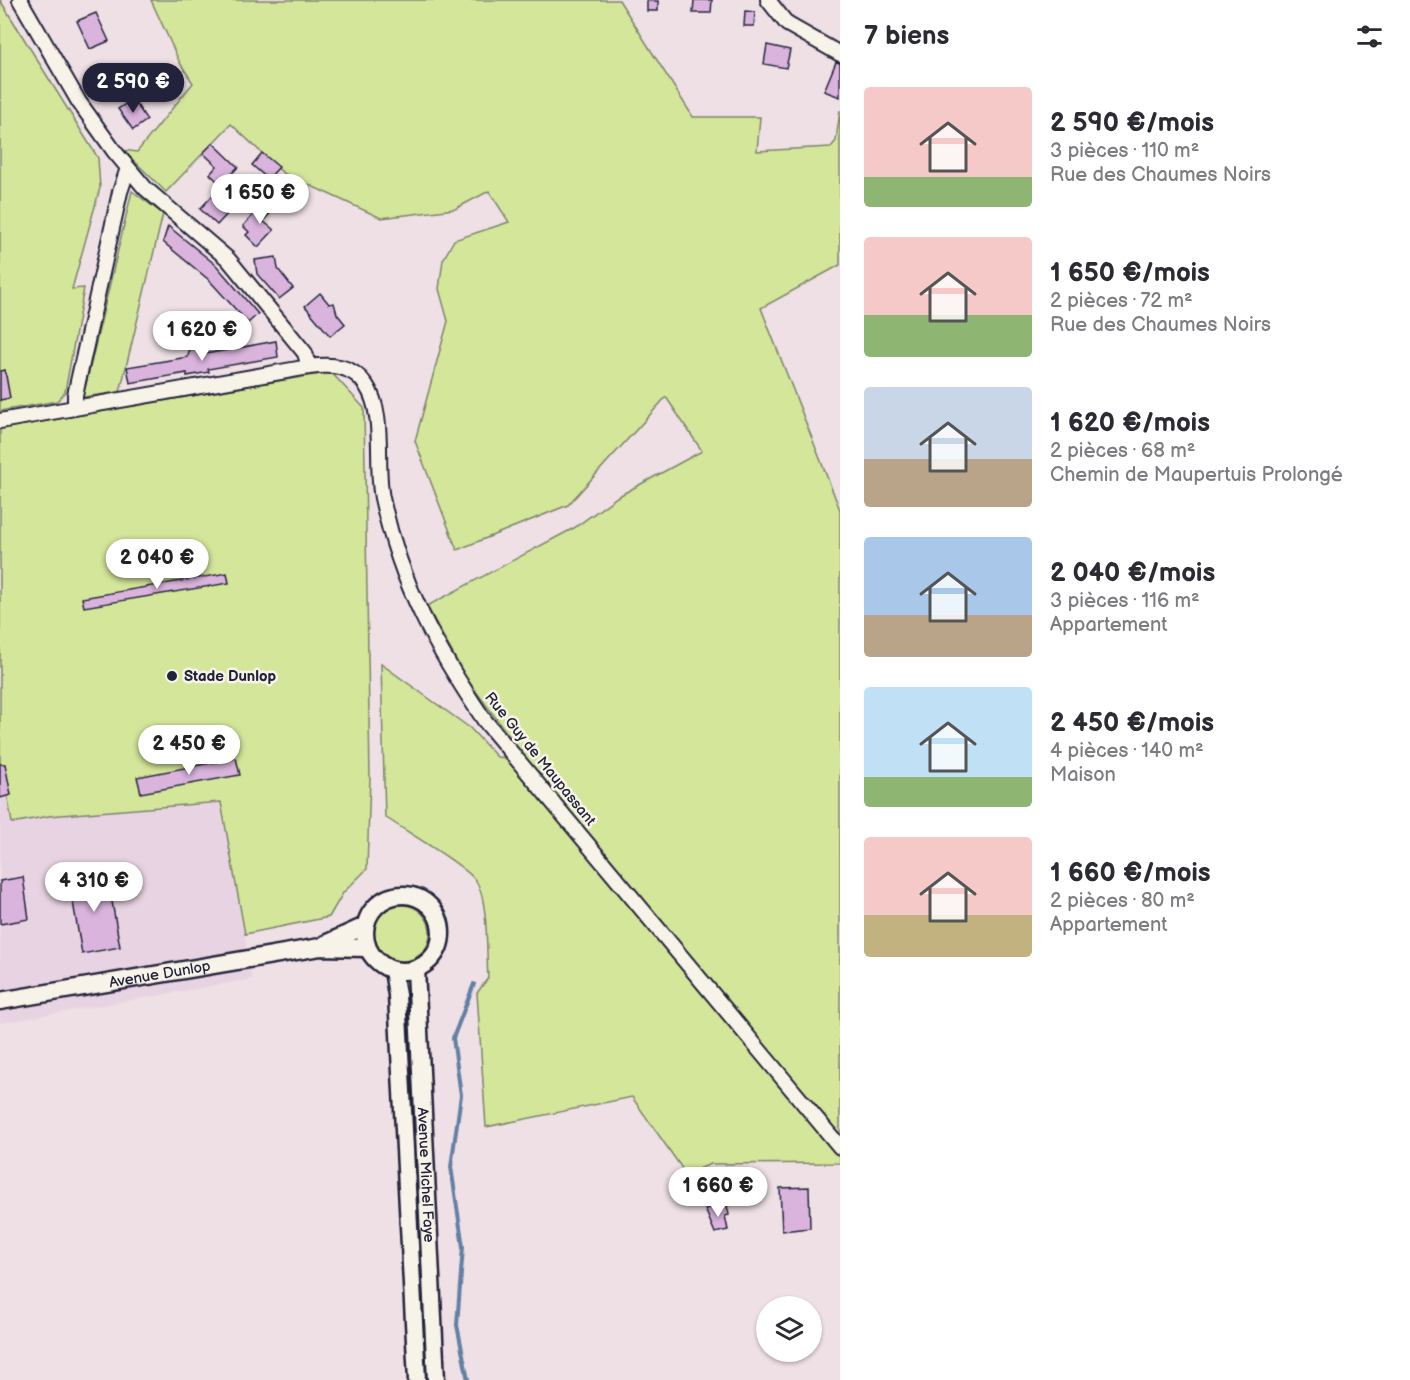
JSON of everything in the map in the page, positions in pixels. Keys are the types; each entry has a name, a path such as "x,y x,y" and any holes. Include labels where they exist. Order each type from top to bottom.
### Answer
{"street":[{"path":"20,0 79,102 128,168 145,188 234,266 305,353 309,367"},
{"path":"768,0 787,24 840,54"},
{"path":"75,408 75,395 110,237 128,168"},
{"name":"Rue Guy de Maupassant","path":"0,421 309,367 344,367 357,374 368,388 374,402 382,495 392,538 416,607 445,663 478,712 840,1147"},
{"path":"403,894 416,897 428,904 436,914 441,926 441,940 436,952 428,962 416,969 393,970 374,958 367,948 365,926 370,913 378,903 403,894"},
{"name":"Avenue Dunlop","path":"320,947 365,926"},
{"name":"Avenue Dunlop","path":"0,1001 320,947 367,948"},
{"name":"Avenue Michel Faye","path":"416,969 436,1380"},
{"name":"Avenue Michel Faye","path":"393,970 397,995 417,1380"}],"shaded area":[{"path":"5,781 12,823 49,816 221,802 252,979 0,1023 0,782"}],"green space":[{"path":"0,0 98,158 100,188 72,289 84,288 65,392 57,401 0,411"},
{"path":"151,0 619,0 693,117 760,117 757,151 831,147 836,141 840,110 840,265 761,308 840,510 840,1163 711,1164 686,1174 632,1097 486,1127 477,993 488,978 483,901 476,881 470,874 385,817 381,664 470,728 497,757 527,760 466,678 427,606 574,528 617,497 702,451 666,397 568,505 457,550 415,441 448,321 439,289 443,260 454,240 509,222 489,191 455,209 381,218 283,173 231,124 166,192 123,150 137,152 193,83 180,63"},
{"path":"132,191 163,214 120,392 83,397"},
{"path":"331,372 364,408 370,778 367,869 343,893 329,917 245,934 221,802 49,816 12,823 5,781 0,782 0,429"},
{"path":"402,905 413,907 422,913 428,922 430,933 428,944 422,953 413,959 402,961 391,959 382,953 376,944 374,933 376,922 382,913 391,907"}],"building":[{"path":"694,0 712,0 711,13 693,13"},
{"path":"647,1 658,1 658,11 647,11"},
{"path":"745,11 755,12 754,26 744,26"},
{"path":"96,13 109,41 90,49 77,21"},
{"path":"767,45 790,50 786,68 764,64"},
{"path":"836,62 840,63 840,97 824,91"},
{"path":"133,99 147,120 133,130 118,109"},
{"path":"213,143 238,167 221,185 210,174 217,166 203,153"},
{"path":"262,153 279,167 268,179 252,165"},
{"path":"212,196 229,212 217,225 200,209"},
{"path":"266,201 275,208 263,221 274,230 258,247 246,235 249,232 243,226"},
{"path":"168,226 216,265 258,314 248,323 209,280 163,242"},
{"path":"276,257 278,269 293,288 279,299 257,274 255,260"},
{"path":"320,293 329,304 334,303 337,314 345,324 330,336 305,306"},
{"path":"276,341 278,357 208,369 209,372 187,376 187,373 130,383 127,367 188,357 189,351 205,348 205,354"},
{"path":"5,370 10,398 0,400 0,371"},
{"path":"227,573 229,583 84,607 82,598"},
{"path":"236,758 240,775 141,793 137,777"},
{"path":"0,764 5,764 11,795 0,798"},
{"path":"107,873 120,947 82,954 69,879"},
{"path":"23,877 29,919 0,924 0,881"},
{"path":"809,1187 810,1228 782,1231 780,1188"},
{"path":"727,1205 729,1215 725,1216 728,1230 715,1233 705,1209"}],"waterway":[{"path":"468,1380 457,1325 463,1247 451,1167 461,1095 453,1038 474,984"}],"place":[{"name":"Stade Dunlop","path":"172,676"}]}
